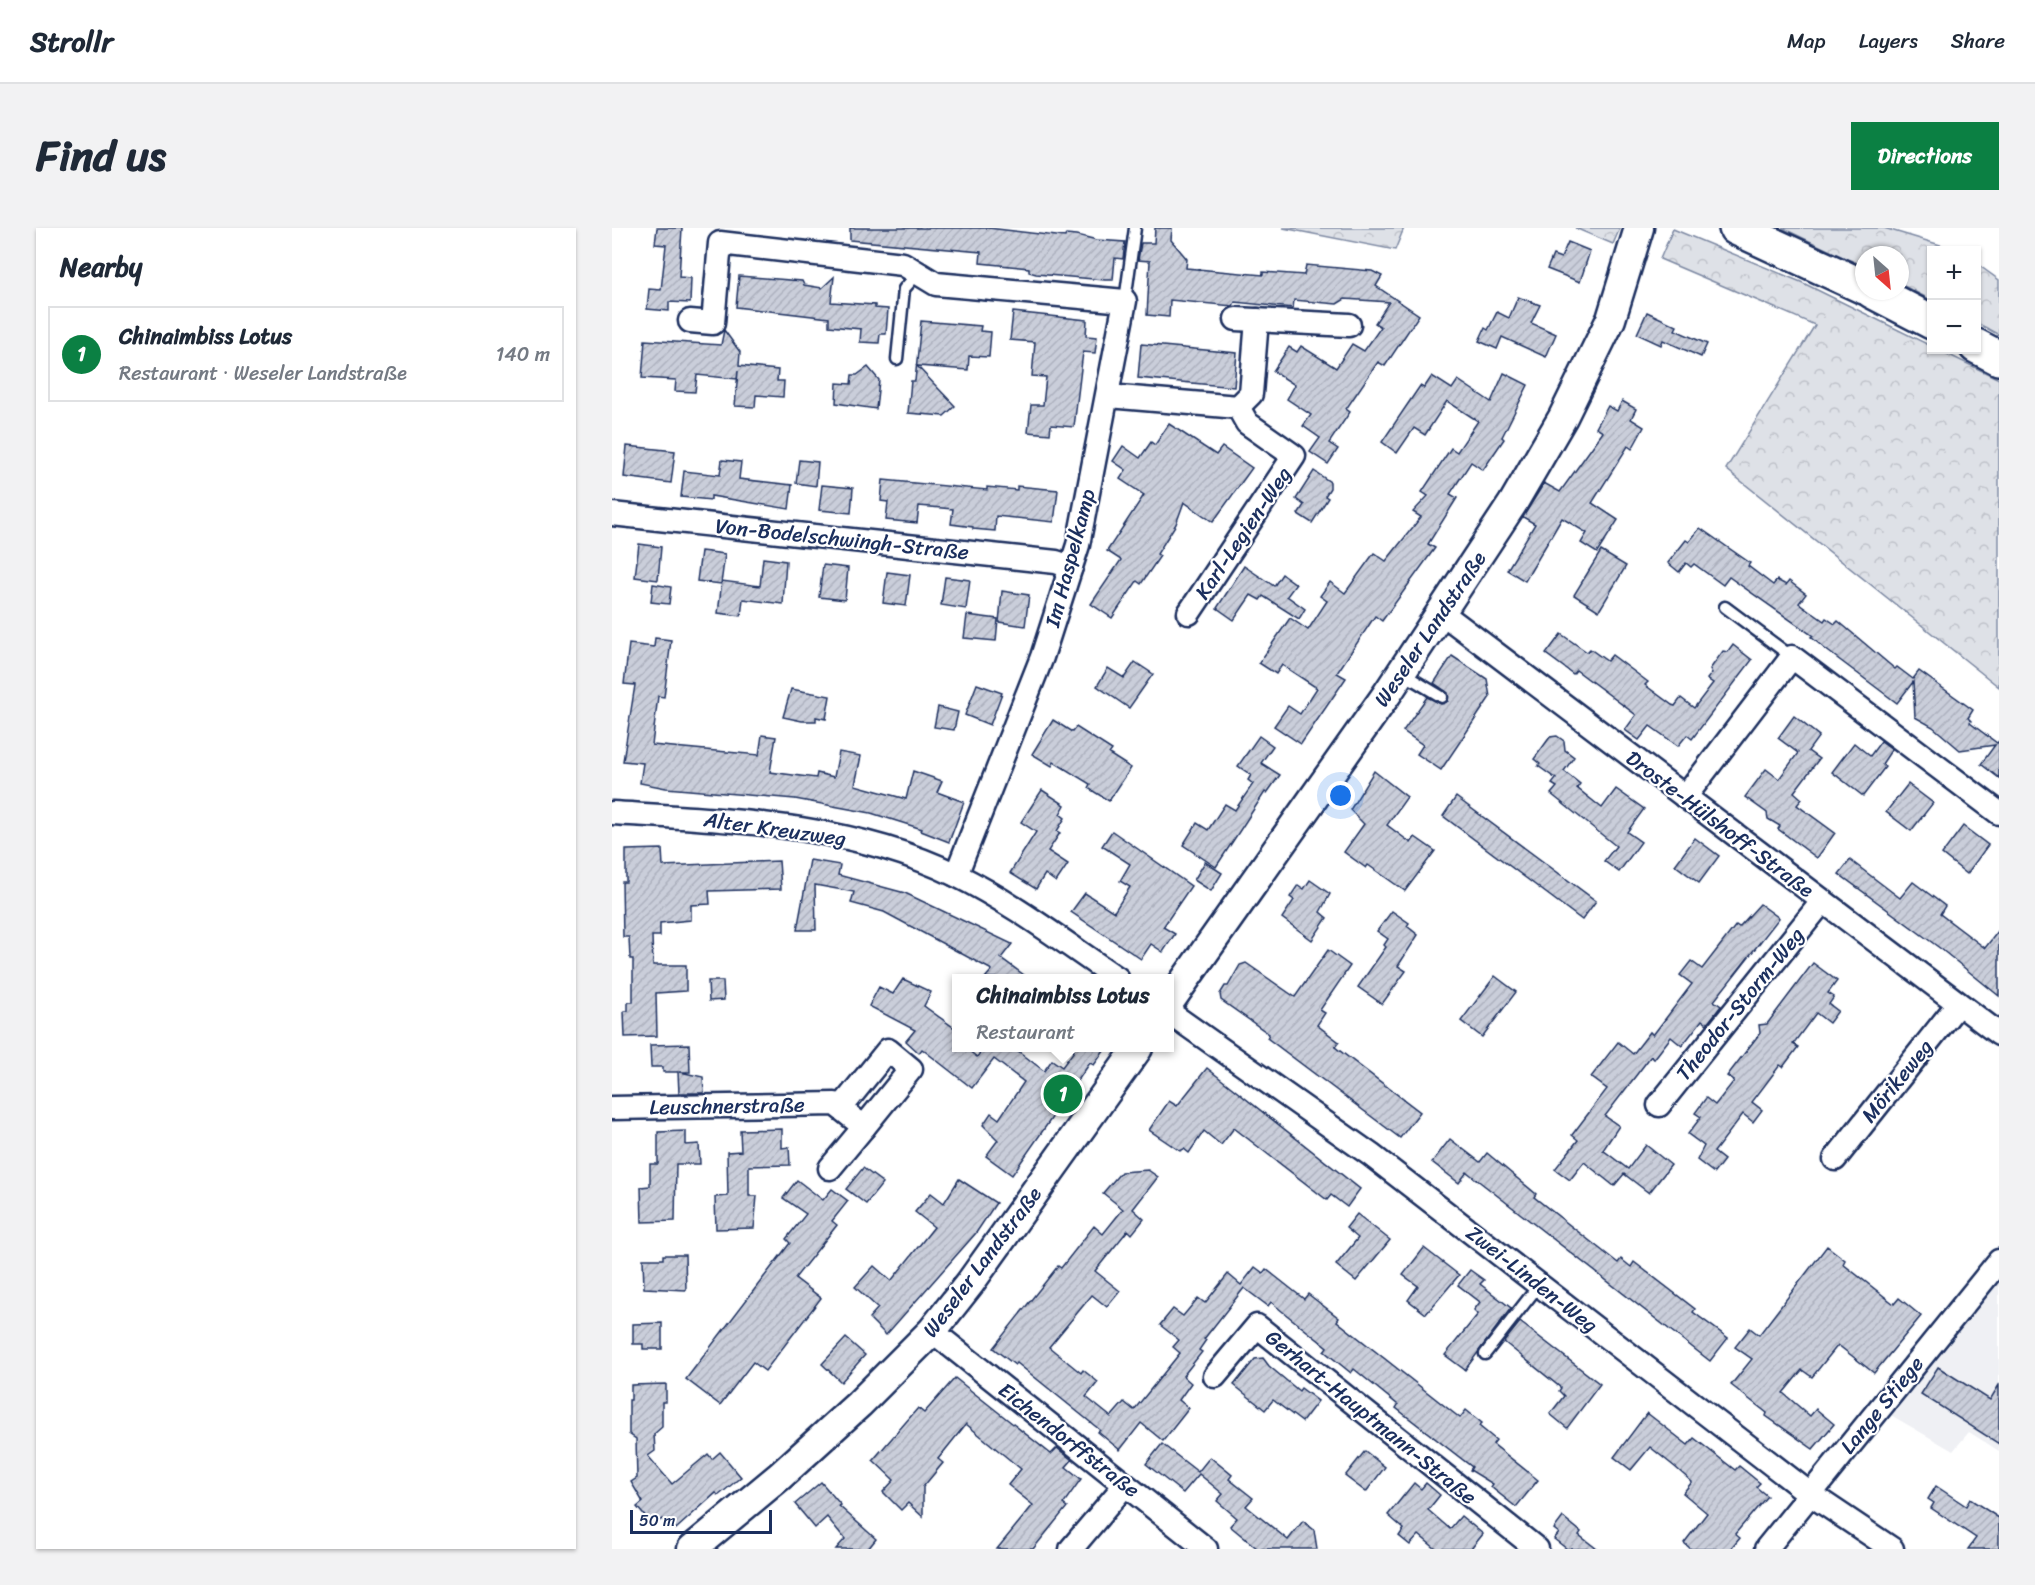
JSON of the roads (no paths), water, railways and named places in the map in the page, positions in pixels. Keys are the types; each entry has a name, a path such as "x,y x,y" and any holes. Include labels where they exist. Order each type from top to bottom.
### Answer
{"main road":[{"path":"1736,228 1855,283"},
{"path":"1889,300 1927,319"},
{"path":"1981,348 1999,358"}],"street":[{"name":"Weseler Landstraße","path":"1174,995 1402,673 1509,511 1563,417 1611,319 1639,228"},
{"path":"690,321 713,322 720,243 903,264 936,284 1125,301"},
{"name":"Im Haspelkamp","path":"956,875 1006,753 1071,567 1108,396 1125,301"},
{"path":"1108,396 1238,406 1251,394 1247,320 1349,325"},
{"name":"Karl-Legien-Weg","path":"1189,613 1294,456 1247,423 1238,406"},
{"name":"Von-Bodelschwingh-Straße","path":"612,514 1056,562 1071,567"},
{"name":"Droste-Hülshoff-Straße","path":"1442,613 1999,1034"},
{"path":"1685,797 1792,657 1999,813"},
{"name":"Alter Kreuzweg","path":"612,813 820,831 890,848 956,875 1032,920 1111,974"},
{"name":"Theodor-Storm-Weg","path":"1659,1105 1822,902"},
{"name":"Mörikeweg","path":"1835,1159 1958,1004"},
{"name":"Zwei-Linden-Weg","path":"1174,1015 1371,1155 1810,1494 1892,1549"},
{"path":"830,1168 864,1127 911,1069 888,1050 841,1108 864,1127"},
{"name":"Weseler Landstraße","path":"692,1549 780,1476 859,1404 932,1332 970,1283 1134,1052"},
{"name":"Leuschnerstraße","path":"612,1108 835,1104 841,1108"},
{"name":"Lange Stiege","path":"1766,1549 1999,1261"},
{"name":"Gerhart-Hauptmann-Straße","path":"1215,1376 1257,1326 1537,1549"},
{"name":"Eichendorffstraße","path":"932,1332 1206,1549"},
{"path":"1071,1549 1125,1485"}],"lane":[{"name":"Im Haspelkamp","path":"1125,301 1135,228"},
{"path":"897,359 904,289 918,273"},
{"path":"1725,607 1792,657"},
{"path":"1402,673 1442,697"},
{"path":"1485,1354 1539,1285"}],"place":[{"name":"Chinaimbiss Lotus","path":"1063,1094"}]}
